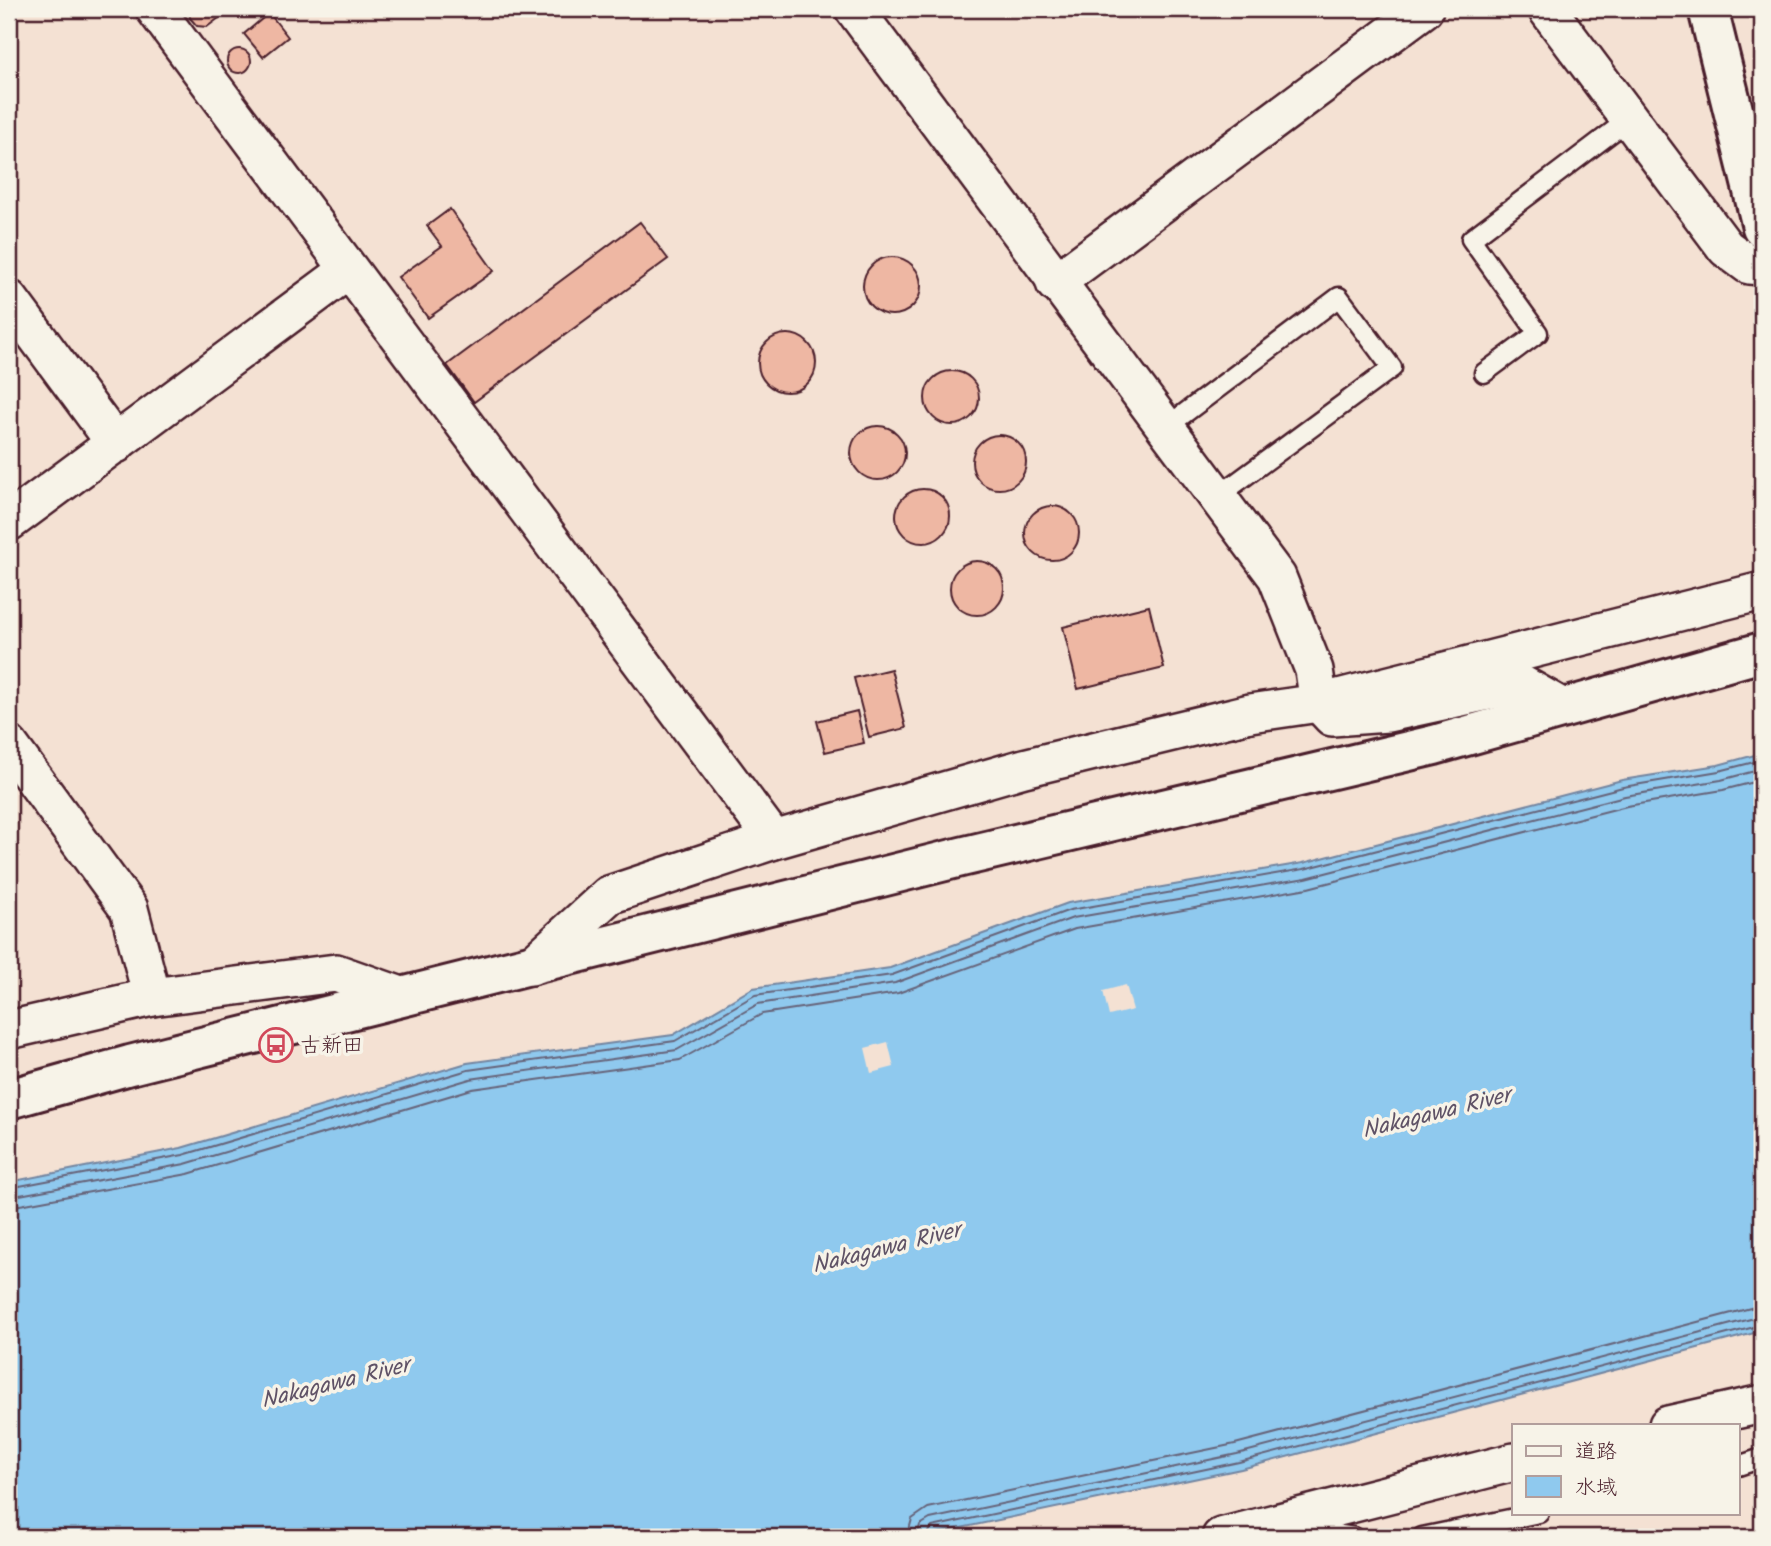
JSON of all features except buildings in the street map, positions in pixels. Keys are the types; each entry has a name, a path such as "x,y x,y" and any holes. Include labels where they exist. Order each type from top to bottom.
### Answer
{"street":[{"path":"155,9 347,271 774,840"},
{"path":"854,9 1055,283 1277,577 1314,670 1319,703 1332,717 1388,713 1521,684 1563,708"},
{"path":"1055,283 1424,9"},
{"path":"1547,9 1726,248 1749,265 1762,266"},
{"path":"1708,9 1762,227"},
{"path":"9,522 347,271"},
{"path":"9,299 116,444"},
{"path":"531,966 608,895 774,840 1024,768 1250,713 1319,703 1762,591"},
{"path":"9,1099 401,996 531,966 988,850 1434,746 1762,652"},
{"path":"9,746 129,909 152,997"},
{"path":"9,1030 152,997 335,973 401,996"},
{"path":"1672,1424 1762,1404"},
{"path":"1221,1537 1512,1463"}],"lane":[{"path":"1484,373 1538,333 1471,239 1628,120"},
{"path":"1165,428 1339,297 1392,368 1217,497"},
{"path":"1740,1465 1762,1458"},
{"path":"1422,1537 1534,1514"},
{"path":"1270,1524 1354,1537"}],"water":[{"name":"Nakagawa River","path":"1762,753 1762,1331 1241,1469 918,1537 9,1537 9,1182 181,1148 467,1063 673,1035 753,988 890,968 1068,903 1303,863 1622,780 1718,765"}],"pier":[{"path":"1126,985 1133,1010 1109,1016 1103,991"},
{"path":"888,1042 894,1067 871,1073 865,1048"}],"place":[{"name":"古新田","path":"276,1045"}]}
